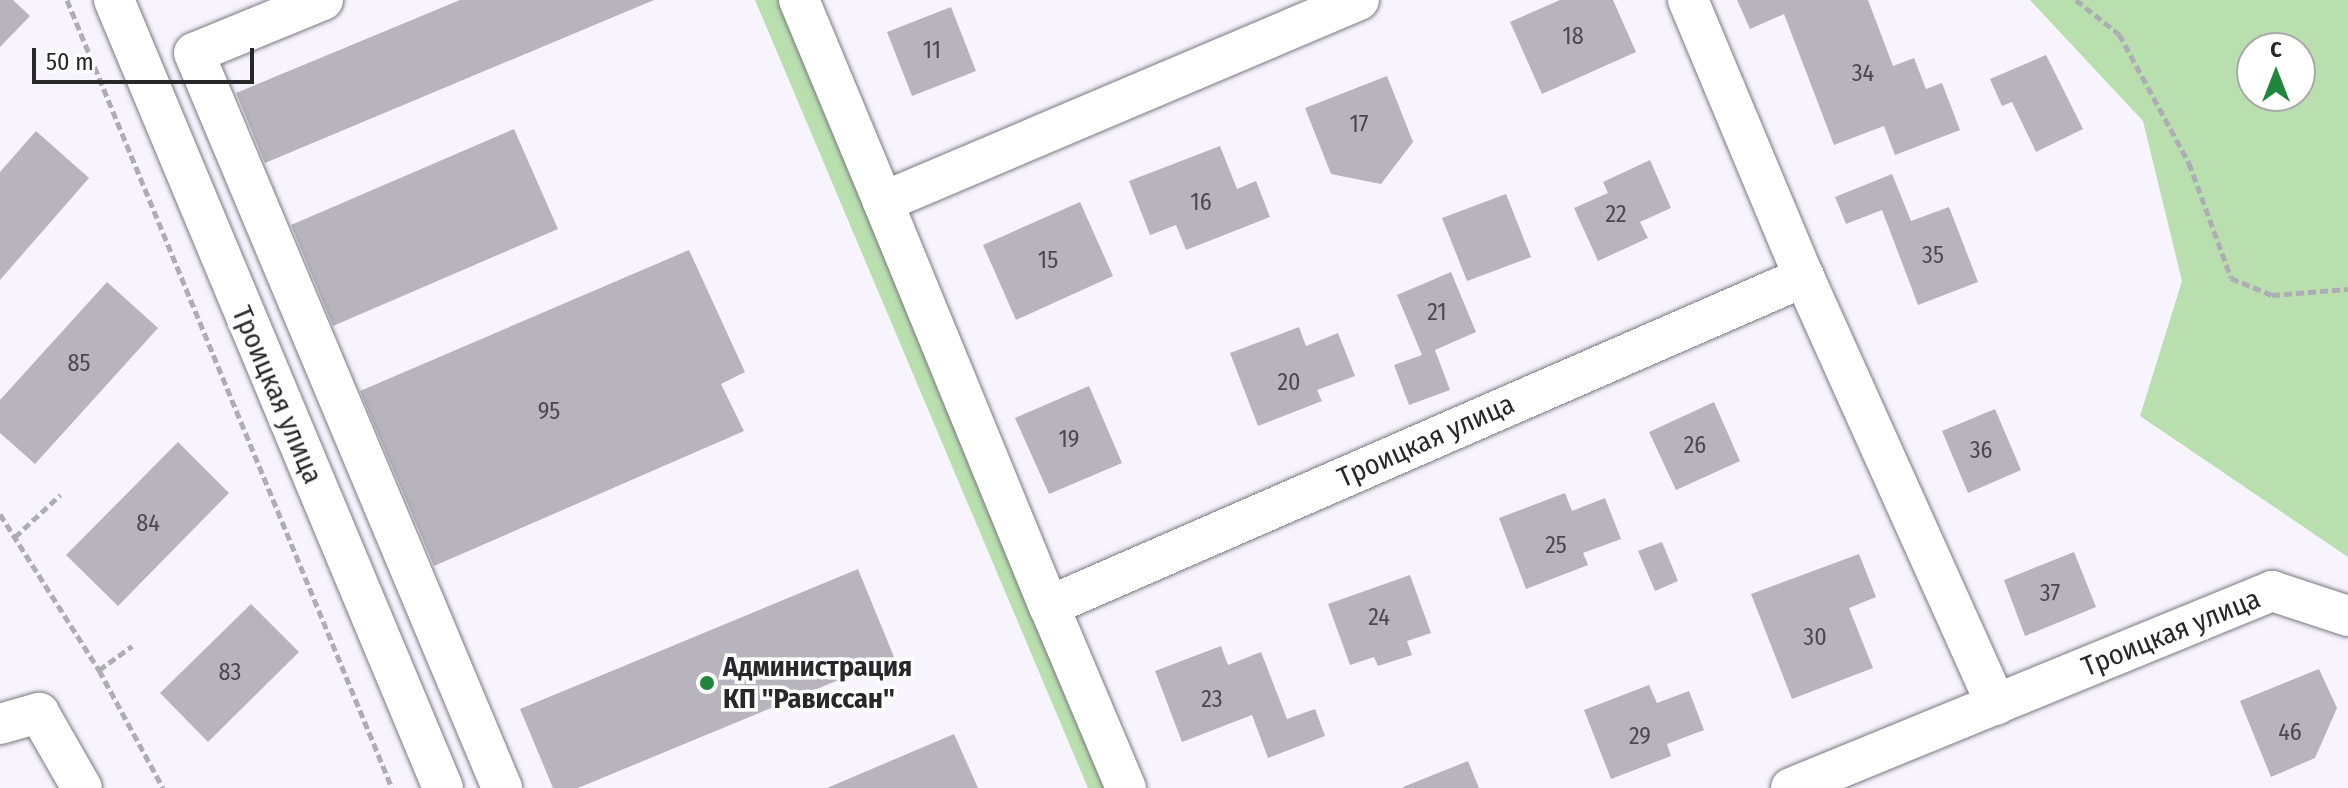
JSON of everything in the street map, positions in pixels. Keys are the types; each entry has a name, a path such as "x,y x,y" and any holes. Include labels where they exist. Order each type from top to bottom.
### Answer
{"street":[{"name":"Троицкая улица","path":"114,0 443,788"},
{"path":"323,0 194,53 502,788"},
{"path":"799,0 1126,788"},
{"path":"883,202 1359,0"},
{"path":"1688,0 1804,277 1996,705"},
{"name":"Троицкая улица","path":"1049,606 1804,277"},
{"name":"Троицкая улица","path":"1791,788 2272,591 2348,616"},
{"path":"0,724 39,713 82,788"}],"path":[{"path":"67,0 392,788"},
{"path":"2076,0 2119,34 2189,163 2231,278 2272,295 2348,289"},
{"path":"15,537 60,495"},
{"path":"0,514 99,670 163,788"},
{"path":"99,670 132,646"}],"green space":[{"path":"755,0 782,0 1110,788 1088,788"},
{"path":"2030,0 2348,0 2348,557 2140,416 2182,281 2143,121"}],"building":[{"path":"0,0 13,0 30,16 0,47"},
{"path":"460,0 654,0 265,163 236,93"},
{"path":"1560,0 1613,0 1636,52 1542,94 1510,22"},
{"path":"1737,0 1868,0 1893,66 1914,58 1926,89 1942,83 1960,130 1895,155 1884,126 1834,145 1784,14 1750,29"},
{"path":"951,7 976,71 912,96 887,32"},
{"path":"2046,55 2083,129 2036,152 2012,102 2002,106 1990,79"},
{"path":"1387,76 1413,142 1381,184 1331,174 1305,108"},
{"path":"514,129 558,229 333,326 291,225"},
{"path":"36,131 89,178 0,280 0,172"},
{"path":"1220,146 1237,189 1256,181 1270,217 1186,250 1176,225 1150,235 1129,181"},
{"path":"1650,160 1671,208 1640,222 1648,238 1598,261 1574,208 1608,193 1603,182"},
{"path":"1892,174 1911,221 1949,207 1978,282 1918,305 1882,210 1846,224 1835,197"},
{"path":"1506,194 1531,257 1467,281 1442,218"},
{"path":"1080,202 1113,276 1016,320 983,245"},
{"path":"689,250 745,372 721,384 744,431 434,566 360,391"},
{"path":"1451,272 1476,332 1435,350 1450,390 1409,405 1394,365 1422,355 1397,295"},
{"path":"107,282 158,328 35,464 0,433 0,400"},
{"path":"1299,327 1306,346 1338,333 1355,376 1317,390 1322,401 1258,426 1230,353"},
{"path":"1089,386 1122,463 1049,494 1015,418"},
{"path":"1714,402 1740,461 1676,490 1649,432"},
{"path":"1995,409 2021,470 1968,493 1942,431"},
{"path":"178,442 229,493 118,606 66,555"},
{"path":"1565,493 1572,511 1605,498 1621,539 1583,553 1588,565 1526,589 1499,518"},
{"path":"1662,542 1678,581 1655,591 1638,551"},
{"path":"2074,552 2096,607 2025,636 2004,580"},
{"path":"1859,554 1876,597 1849,608 1873,668 1792,699 1751,594"},
{"name":"Администрация КП \"Рависсан\"","path":"858,569 894,657 578,788 553,788 520,709"},
{"path":"1410,575 1431,633 1407,641 1412,655 1378,666 1374,657 1350,665 1328,604"},
{"path":"251,604 299,652 208,742 160,693"},
{"path":"1221,646 1228,665 1261,652 1287,719 1315,709 1325,736 1268,758 1252,715 1182,742 1155,671"},
{"path":"2319,669 2337,708 2315,758 2271,777 2240,701"},
{"path":"1649,685 1657,703 1689,691 1704,730 1667,744 1671,756 1611,779 1584,710"},
{"path":"954,734 978,788 827,788"},
{"path":"1468,761 1479,788 1403,788 1403,787"}],"place":[{"name":"Администрация КП \"Рависсан\"","path":"707,683"}]}
